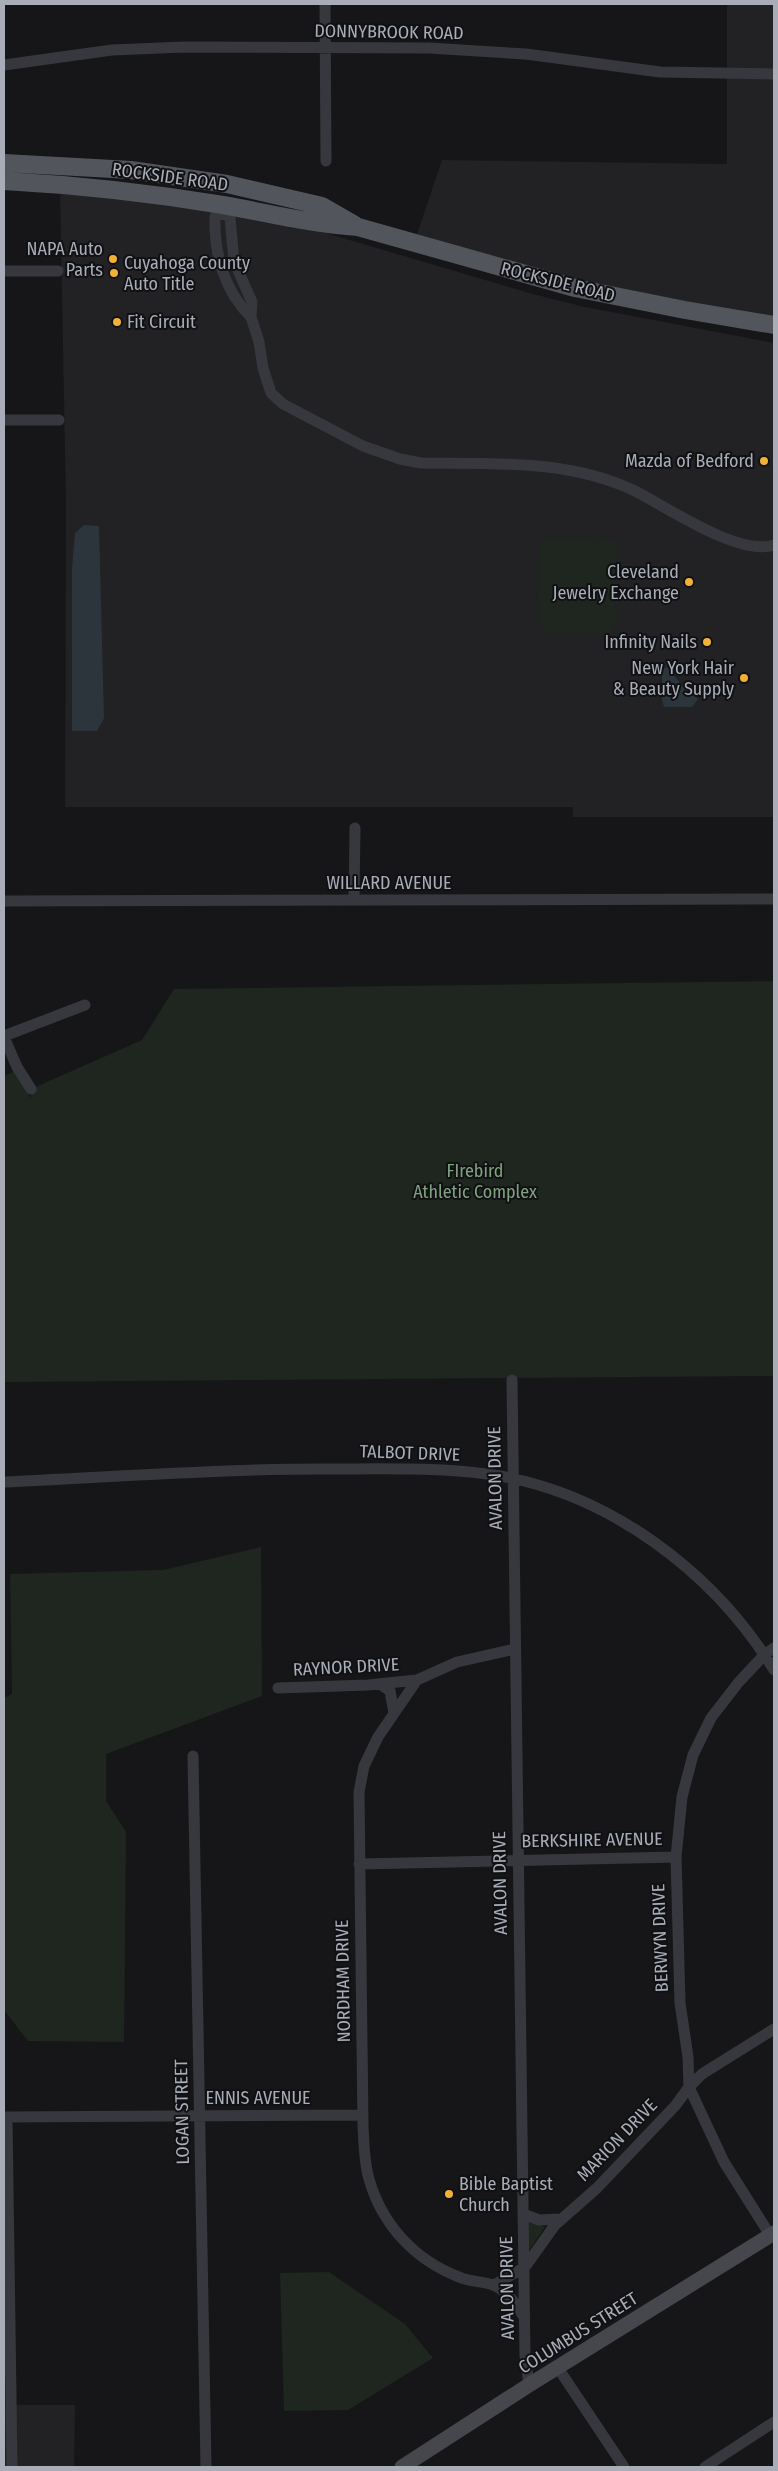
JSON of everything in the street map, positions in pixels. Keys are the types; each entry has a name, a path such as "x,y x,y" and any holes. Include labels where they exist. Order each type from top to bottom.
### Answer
{"main road":[{"name":"ROCKSIDE ROAD","path":"4,163 131,170 227,184 322,206 358,227"},
{"name":"ROCKSIDE ROAD","path":"4,182 131,190 223,209 322,225 358,227 575,288 685,310 770,322"}],"street":[{"path":"325,4 326,161"},
{"name":"DONNYBROOK ROAD","path":"4,65 121,50 184,47 429,48 526,54 660,72 774,74"},
{"path":"227,184 223,209 230,218 234,261 252,302 251,317 271,393 283,404 363,446 400,459 421,463 551,466 576,471 634,491 718,535 749,546 772,549"},
{"path":"4,271 58,271"},
{"path":"4,420 59,420"},
{"path":"354,900 355,828"},
{"name":"WILLARD AVENUE","path":"4,901 774,899"},
{"path":"31,1089 17,1066 4,1037 85,1005"},
{"name":"AVALON DRIVE","path":"512,1380 525,2356 529,2385"},
{"name":"TALBOT DRIVE","path":"4,1482 276,1469 443,1469 512,1479 539,1486 581,1502 653,1541 690,1570 769,1651 774,1670"},
{"path":"417,1680 458,1662 515,1649"},
{"name":"BERWYN DRIVE","path":"769,1651 738,1683 712,1718 693,1755 682,1797 676,1857 680,2003 688,2057 688,2087 724,2162 772,2234"},
{"name":"RAYNOR DRIVE","path":"278,1688 380,1684 417,1680"},
{"name":"NORDHAM DRIVE","path":"417,1680 378,1737 364,1766 359,1792 363,2115 368,2178 377,2203 388,2221 415,2252 437,2267 460,2278 494,2285 514,2301 525,2319"},
{"path":"380,1684 390,1691 394,1713"},
{"name":"LOGAN STREET","path":"193,1756 206,2467"},
{"name":"BERKSHIRE AVENUE","path":"359,1864 517,1859 676,1857"},
{"name":"MARION DRIVE","path":"494,2285 525,2267 560,2220 597,2188 675,2106 688,2087 702,2074 774,2029"},
{"name":"ENNIS AVENUE","path":"5,2117 363,2115"},
{"path":"5,2117 12,2467"},
{"path":"523,2214 539,2220 560,2220"},
{"name":"COLUMBUS STREET","path":"402,2467 529,2385 772,2234"},
{"path":"558,2368 624,2467"},
{"path":"704,2467 774,2422"}],"shaded area":[{"path":"727,4 774,4 774,320 762,322 414,243 442,160 727,164"},
{"path":"60,189 123,194 312,229 533,294 585,307 774,343 774,817 573,817 573,807 65,807 66,504"},
{"path":"84,525 99,526 104,718 97,731 72,731 72,569 75,533"},
{"path":"667,667 685,689 698,699 692,707 664,707 662,700 662,669"},
{"path":"4,2405 75,2405 74,2467 4,2467"}],"green space":[{"path":"609,537 614,541 616,547 615,626 608,633 546,632 541,630 537,624 539,542 546,538"},
{"name":"FIrebird Athletic Complex","path":"774,981 774,1376 4,1382 4,1076 15,1071 31,1098 31,1089 142,1040 174,989"},
{"path":"261,1547 262,1696 106,1754 106,1801 126,1832 124,2042 28,2041 4,2010 4,1698 12,1694 10,1574 163,1570"},
{"path":"528,2221 545,2227 530,2249 529,2249"},
{"path":"329,2272 405,2324 433,2358 348,2410 284,2411 280,2273"}],"place":[{"name":"NAPA Auto Parts","path":"113,259"},
{"name":"Cuyahoga County Auto Title","path":"114,273"},
{"name":"Fit Circuit","path":"117,322"},
{"name":"Mazda of Bedford","path":"764,461"},
{"name":"Cleveland Jewelry Exchange","path":"689,582"},
{"name":"Infinity Nails","path":"707,642"},
{"name":"New York Hair & Beauty Supply","path":"744,678"},
{"name":"Bible Baptist Church","path":"449,2194"}]}
